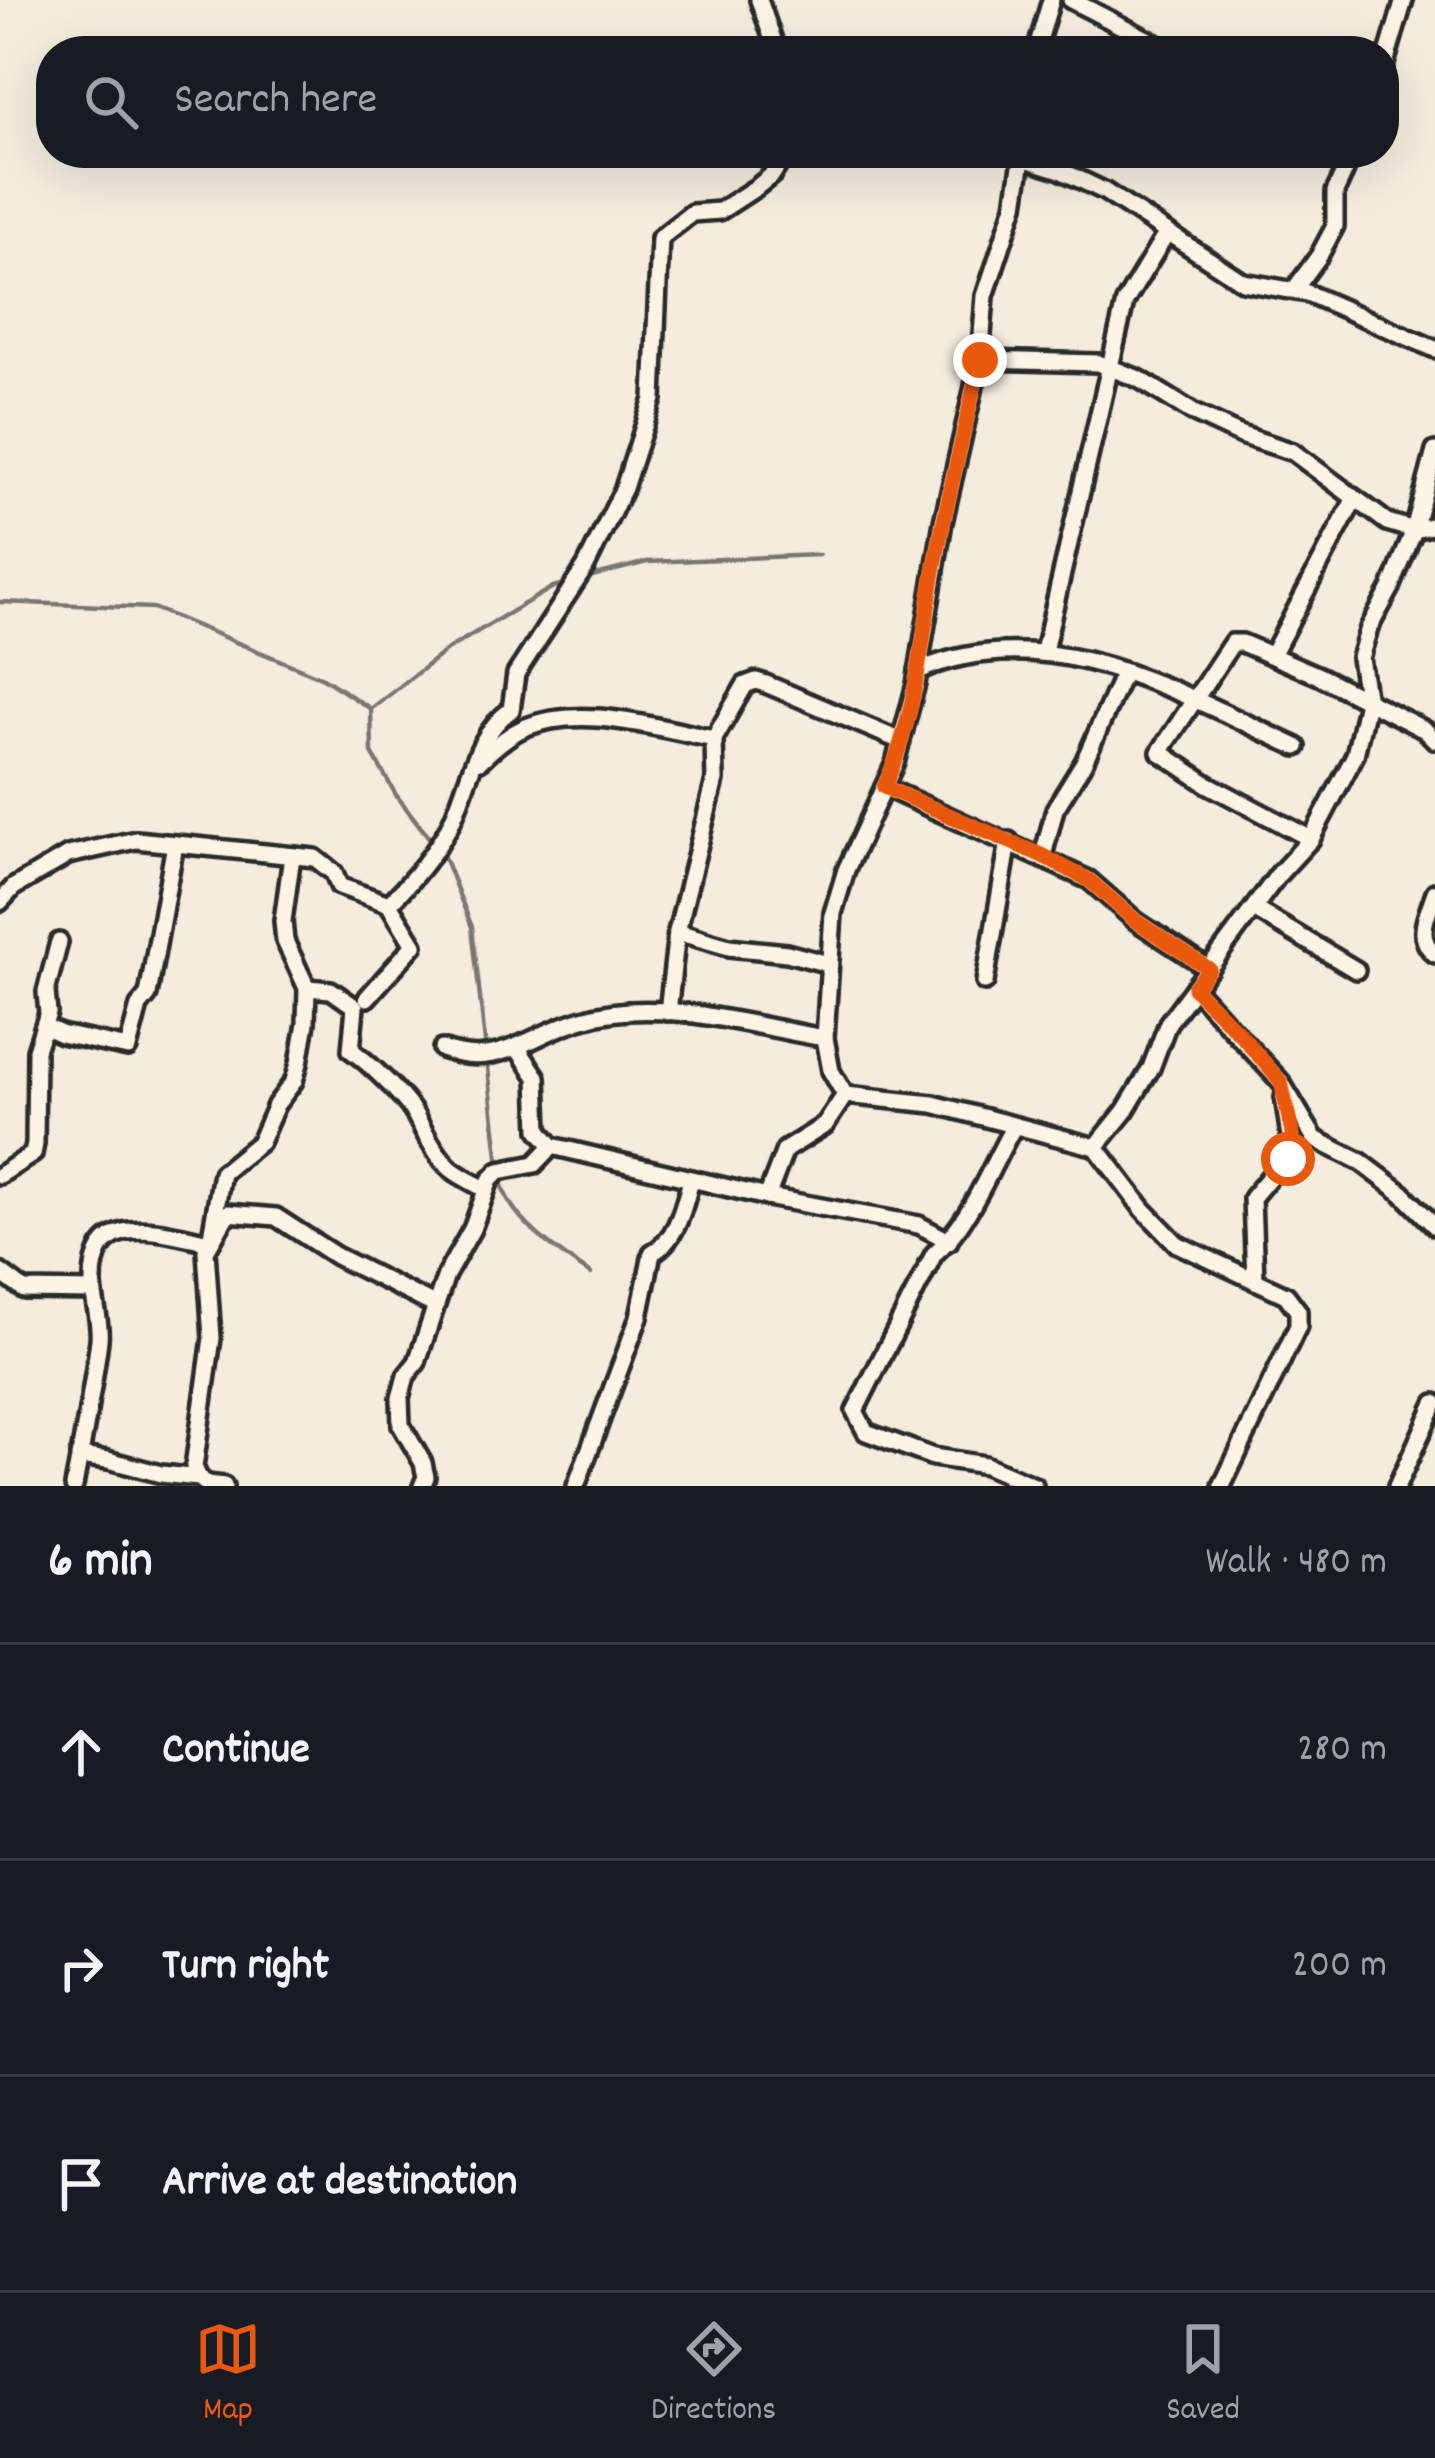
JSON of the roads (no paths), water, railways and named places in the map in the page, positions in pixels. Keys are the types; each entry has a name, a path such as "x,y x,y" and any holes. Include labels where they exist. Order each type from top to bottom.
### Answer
{"street":[{"path":"759,0 772,36"},
{"path":"1040,36 1051,0"},
{"path":"1070,0 1141,36"},
{"path":"1393,36 1404,0"},
{"path":"389,904 415,878 449,827 490,727 511,710 516,674 586,566 624,488 653,399 660,238 692,213 720,211 776,168"},
{"path":"845,1095 831,1071 825,1038 832,914 901,741 980,360 985,296 1015,205 1021,168"},
{"path":"1052,168 1104,191 1243,282 1294,290 1435,349"},
{"path":"1294,290 1335,226 1335,192 1346,168"},
{"path":"1044,651 1125,302 1166,234"},
{"path":"980,360 1098,364 1139,379 1241,435 1293,452 1387,522 1414,530 1435,525"},
{"path":"1096,1147 1151,1068 1168,1023 1311,839 1355,755 1366,702 1360,658 1414,530 1435,451"},
{"path":"1272,655 1354,500"},
{"path":"1311,839 1207,784 1160,752 1232,643 1272,655 1425,730 1435,740"},
{"path":"918,671 953,656 1044,651 1093,659 1297,747"},
{"path":"1043,856 1055,809 1084,762 1124,674"},
{"path":"668,1012 677,932 715,780 714,739 745,685 756,681 901,741"},
{"path":"473,767 520,728 546,720 582,718 714,739"},
{"path":"884,787 1089,880 1136,921 1209,969"},
{"path":"0,902 14,887 68,855 136,840 323,862 340,886 389,904 414,945 367,998"},
{"path":"985,982 1009,841"},
{"path":"44,1026 128,1048 139,1006 148,995 175,844"},
{"path":"210,1242 222,1174 260,1142 276,1105 294,1081 306,1023 307,988 285,941 283,921 292,856"},
{"path":"1435,892 1422,936 1435,954"},
{"path":"1254,909 1356,970"},
{"path":"677,932 728,947 787,953 828,964"},
{"path":"0,1175 33,1154 36,1050 48,1013 46,992 59,943"},
{"path":"307,988 331,990 356,1007 351,1050 410,1108 418,1127 450,1168 485,1190"},
{"path":"1194,988 1281,1082 1315,1139 1361,1162 1435,1226"},
{"path":"442,1049 475,1058 518,1049 582,1019 622,1012 668,1012 825,1038"},
{"path":"518,1049 537,1077 539,1130 552,1147 766,1197 919,1225 949,1240"},
{"path":"1255,1281 1252,1198 1292,1150 1281,1082"},
{"path":"845,1095 933,1105 1096,1147 1143,1209 1177,1244 1286,1295 1298,1311 1298,1326 1222,1486"},
{"path":"766,1197 785,1150 825,1125 845,1095"},
{"path":"1014,1126 972,1205 949,1240 934,1253 855,1411 866,1432 933,1457 985,1465 1034,1486"},
{"path":"422,1486 426,1477 423,1463 401,1425 400,1398 406,1376 417,1362 434,1305 472,1229 485,1190 499,1171 535,1164 552,1147"},
{"path":"577,1486 639,1317 652,1253 673,1234 691,1180"},
{"path":"224,1486 207,1484 194,1467 212,1338 206,1251 228,1213 276,1217 336,1256 434,1305"},
{"path":"74,1486 100,1334 93,1260 101,1246 127,1229 210,1242"},
{"path":"0,1272 24,1290 93,1291"},
{"path":"1397,1486 1435,1402"},
{"path":"80,1456 199,1478"}],"waterway":[{"path":"584,578 647,562 819,555"},
{"path":"371,709 448,649 567,583"},
{"path":"0,602 153,608 323,678 371,709"},
{"path":"371,709 372,753 396,795 444,857 472,927 499,1165"},
{"path":"500,1176 523,1219 549,1245 591,1274"}]}
